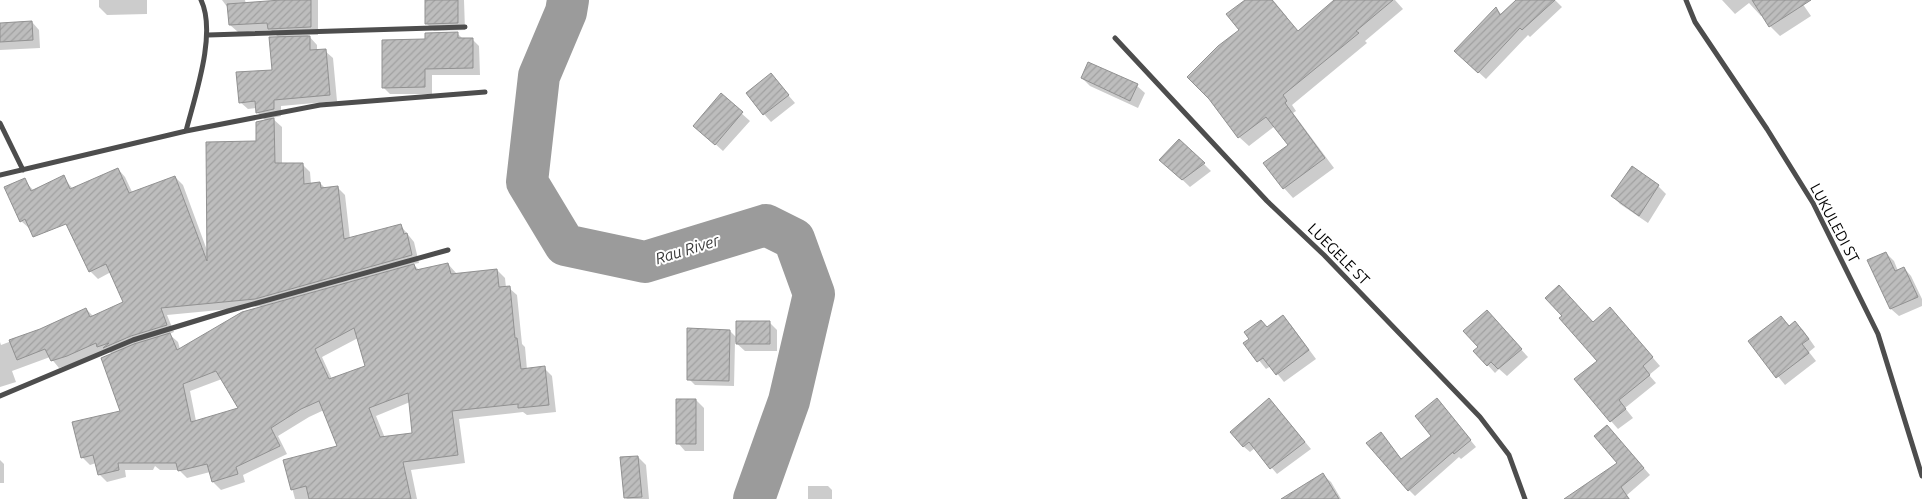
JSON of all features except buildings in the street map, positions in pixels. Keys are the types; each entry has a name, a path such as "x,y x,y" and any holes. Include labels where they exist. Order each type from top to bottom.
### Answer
{"street":[{"name":"LUKULEDI ST","path":"1686,0 1696,22 1767,129 1813,203 1878,334 1922,476"},
{"path":"186,131 199,83 208,35 203,2"},
{"path":"208,35 465,27"},
{"name":"LUEGELE ST","path":"1115,38 1268,201 1324,255 1480,417 1509,455 1525,499"},
{"path":"0,174 186,131 320,105 485,92"},
{"path":"0,123 23,170"},
{"path":"0,396 132,340 228,311 448,250"}],"waterway":[{"name":"Rau River","path":"568,0 566,12 539,76 527,182 565,245 645,262 766,225 794,239 814,294 789,401 754,499"}]}
